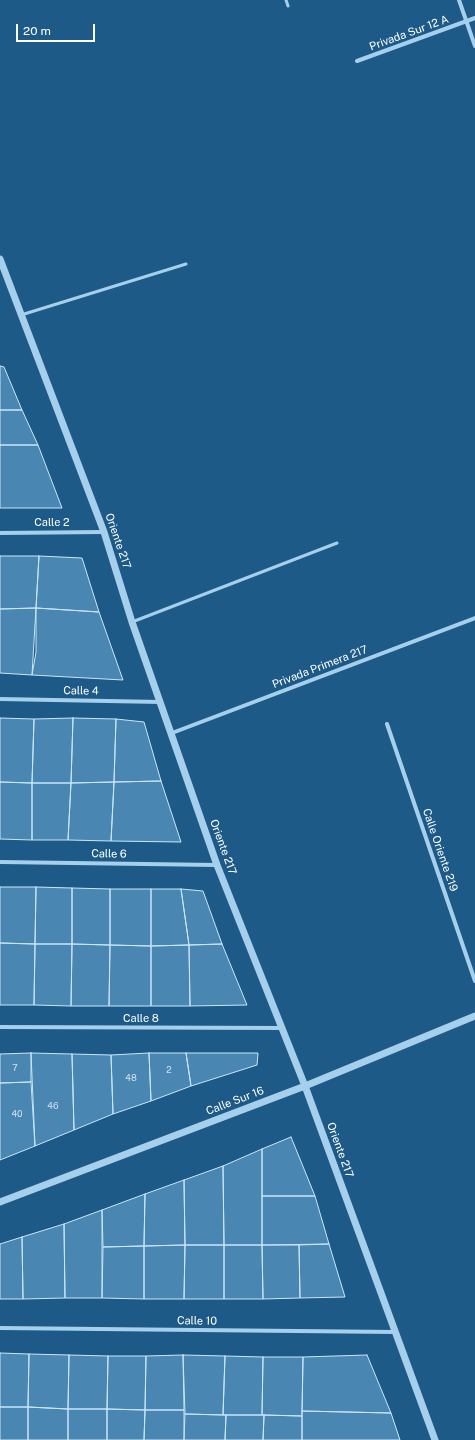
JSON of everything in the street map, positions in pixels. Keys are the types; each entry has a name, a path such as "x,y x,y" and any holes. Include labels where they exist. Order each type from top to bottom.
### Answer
{"street":[{"path":"459,0 475,46"},
{"name":"Privada Sur 12 A","path":"357,62 475,18"},
{"name":"Oriente 217","path":"0,259 104,532 132,622 218,865 305,1086 434,1440"},
{"name":"Calle 2","path":"0,533 104,532"},
{"name":"Privada Primera 217","path":"172,733 475,618"},
{"name":"Calle 4","path":"0,699 161,702"},
{"name":"Calle Oriente 219","path":"387,724 475,981"},
{"name":"Calle 6","path":"0,862 218,865"},
{"name":"Calle Sur 16","path":"0,1202 305,1086 475,1016"},
{"name":"Calle 8","path":"0,1027 282,1028"},
{"name":"Calle 10","path":"0,1328 395,1332"}],"lane":[{"path":"286,0 288,6"},
{"path":"21,315 186,264"},
{"path":"132,622 337,543"}],"building":[{"path":"0,366 4,367 22,410 0,410"},
{"path":"0,410 22,410 38,445 0,445"},
{"path":"0,445 38,445 62,508 0,508"},
{"path":"0,556 39,556 36,608 0,609"},
{"path":"39,556 82,558 99,612 36,608"},
{"path":"36,608 36,652 32,675 0,673 0,609"},
{"path":"36,608 99,612 123,680 32,675"},
{"path":"0,718 34,719 32,783 0,782"},
{"path":"73,718 116,719 114,782 71,783"},
{"path":"73,718 71,783 32,783 34,719"},
{"path":"116,719 144,722 161,781 114,782"},
{"path":"161,781 181,842 111,841 114,782"},
{"path":"0,782 32,783 32,840 0,839"},
{"path":"114,782 111,841 68,840 71,783"},
{"path":"32,783 71,783 68,840 32,840"},
{"path":"0,887 36,887 35,944 0,943"},
{"path":"36,887 72,888 72,944 35,944"},
{"path":"72,888 110,889 110,945 72,944"},
{"path":"110,889 151,889 151,946 110,945"},
{"path":"151,889 181,889 189,945 151,946"},
{"path":"181,889 203,891 222,944 189,945"},
{"path":"0,943 35,944 34,1005 0,1005"},
{"path":"35,944 72,944 71,1006 34,1005"},
{"path":"72,944 110,945 109,1006 71,1006"},
{"path":"222,944 247,1005 190,1006 189,945"},
{"path":"110,945 151,946 151,1006 109,1006"},
{"path":"189,945 190,1006 151,1006 151,946"},
{"path":"31,1053 31,1082 0,1083 0,1054"},
{"path":"31,1053 72,1054 74,1130 35,1146"},
{"path":"149,1053 151,1101 113,1114 111,1055"},
{"path":"149,1053 186,1053 191,1086 151,1101"},
{"path":"186,1053 258,1053 257,1065 191,1086"},
{"path":"72,1054 111,1055 113,1114 74,1130"},
{"path":"31,1082 35,1146 0,1160 0,1083"},
{"path":"291,1137 315,1196 262,1196 262,1149"},
{"path":"262,1149 262,1245 224,1245 223,1166"},
{"path":"223,1166 224,1245 185,1245 184,1180"},
{"path":"184,1180 185,1245 144,1246 145,1194"},
{"path":"145,1194 144,1246 103,1247 102,1210"},
{"path":"262,1196 315,1196 329,1244 262,1245"},
{"path":"102,1210 102,1298 65,1298 64,1224"},
{"path":"64,1224 65,1298 23,1299 22,1237"},
{"path":"22,1237 23,1299 0,1299 0,1244"},
{"path":"329,1244 345,1297 300,1298 299,1245"},
{"path":"185,1245 184,1299 144,1299 144,1246"},
{"path":"185,1245 224,1245 224,1299 184,1299"},
{"path":"224,1245 262,1245 263,1299 224,1299"},
{"path":"262,1245 299,1245 300,1298 263,1299"},
{"path":"144,1246 144,1299 102,1298 103,1247"},
{"path":"0,1353 29,1354 28,1407 0,1407"},
{"path":"29,1354 69,1355 68,1409 28,1407"},
{"path":"69,1355 108,1356 107,1409 68,1409"},
{"path":"183,1355 225,1356 223,1415 185,1414"},
{"path":"183,1355 184,1410 145,1410 146,1356"},
{"path":"367,1355 391,1413 302,1411 303,1357"},
{"path":"108,1356 146,1356 145,1410 107,1409"},
{"path":"225,1356 263,1357 262,1415 223,1415"},
{"path":"263,1357 303,1357 302,1416 262,1415"},
{"path":"0,1407 28,1407 28,1440 0,1440"},
{"path":"28,1407 68,1409 68,1440 28,1440"},
{"path":"68,1409 107,1409 107,1440 68,1440"},
{"path":"107,1409 145,1410 144,1440 107,1440"},
{"path":"145,1410 184,1410 184,1440 144,1440"},
{"path":"302,1411 391,1413 400,1440 302,1440"},
{"path":"185,1414 226,1415 225,1440 184,1440"},
{"path":"226,1415 264,1415 263,1440 225,1440"},
{"path":"264,1415 302,1416 302,1440 263,1440"}]}
